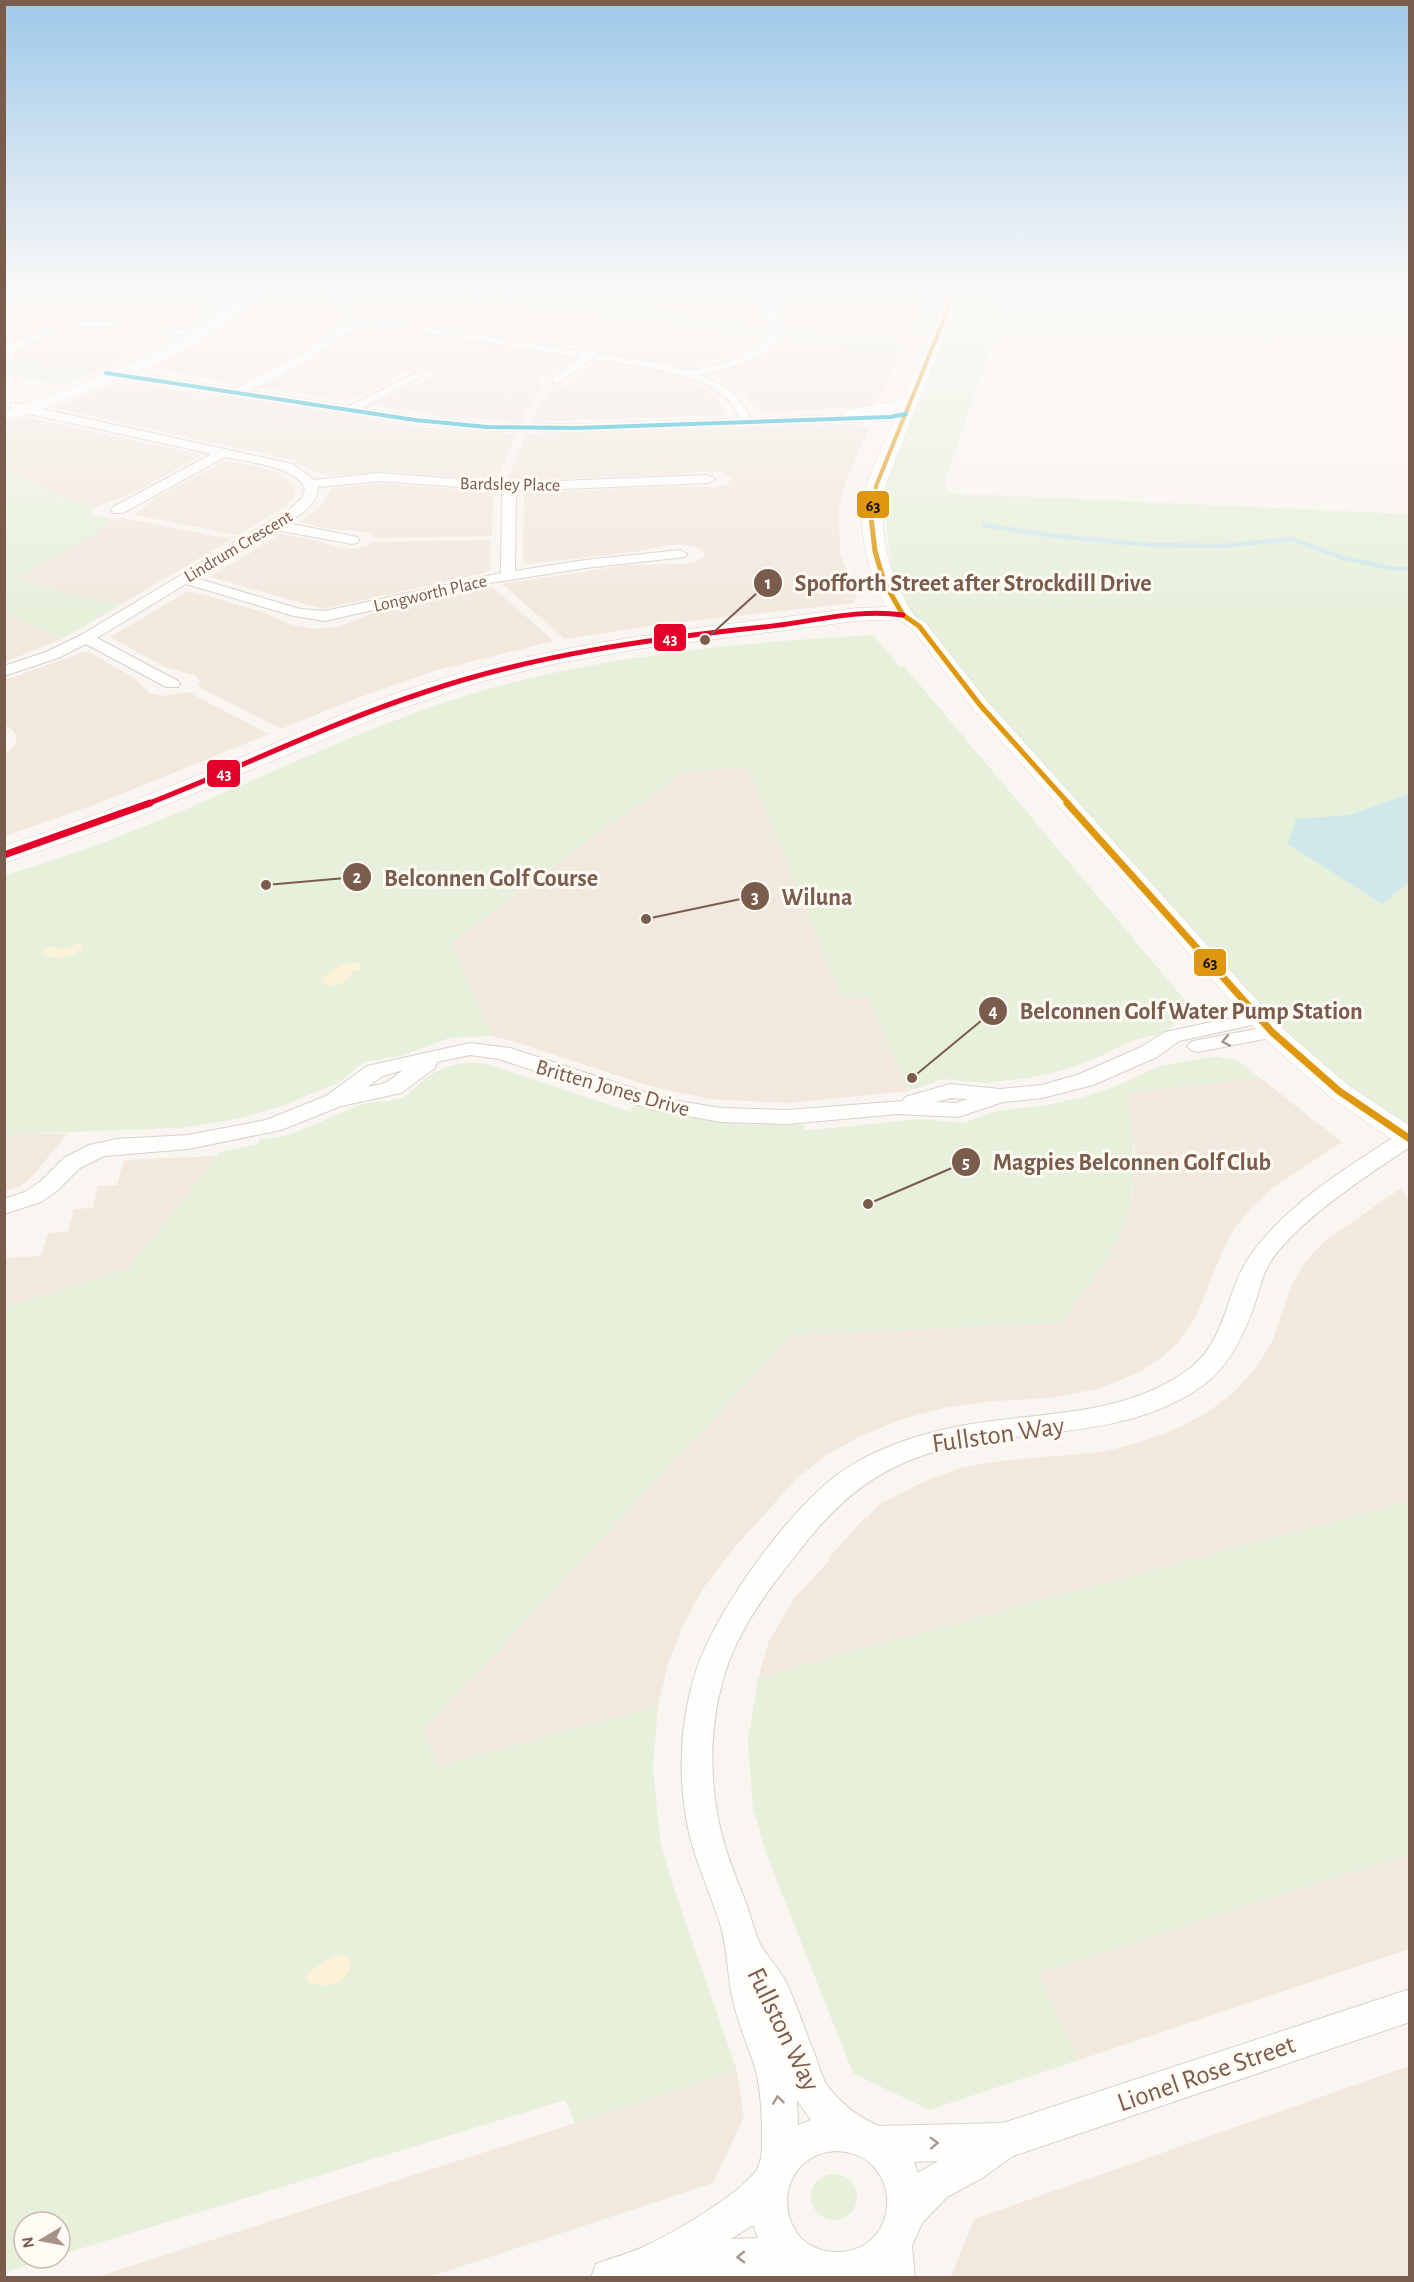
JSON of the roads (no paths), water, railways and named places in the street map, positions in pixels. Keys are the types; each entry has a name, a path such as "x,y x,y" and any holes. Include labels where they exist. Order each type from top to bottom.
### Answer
{"main road":[{"path":"4,855 104,822 379,708 468,678 519,664 616,644 793,625 888,620 903,615 884,582 875,551 872,525 876,486 911,403"},
{"path":"852,416 888,409 909,408"},
{"path":"852,416 880,422 899,431"}],"street":[{"path":"8,411 29,403"},
{"path":"8,411 31,410 45,403"},
{"path":"314,403 451,424 524,428 852,416"},
{"path":"349,409 360,403"},
{"path":"737,403 746,420"},
{"name":"Lindrum Crescent","path":"4,671 52,655 86,638 274,525 307,503 312,493 311,484 305,476 288,467 31,410"},
{"path":"118,510 225,452"},
{"name":"Bardsley Place","path":"311,484 379,477 509,487 708,479"},
{"path":"508,576 509,487"},
{"path":"274,525 352,540"},
{"name":"Longworth Place","path":"183,579 312,616 336,615 442,588 508,576 594,563 680,554"},
{"path":"903,615 904,624 916,640 941,666 960,681 1266,1025 1339,1091 1409,1139"},
{"path":"86,638 172,684"},
{"name":"Britten Jones Drive","path":"4,1207 33,1197 49,1186 72,1163 97,1150 117,1146 188,1142 231,1135 293,1118 334,1101 393,1088 438,1055 470,1049 489,1050 644,1100 721,1115 787,1117 898,1107 958,1110 1000,1096 1042,1091 1085,1080 1149,1052 1180,1049 1266,1025"},
{"name":"Fullston Way","path":"775,2172 780,2116 774,2075 749,1997 743,1947 707,1842 698,1789 701,1720 706,1687 721,1646 746,1600 796,1536 831,1497 855,1475 920,1445 947,1437 1070,1424 1139,1407 1196,1378 1212,1361 1229,1337 1256,1265 1269,1248 1286,1229 1311,1208 1376,1159 1409,1139"},
{"name":"Fullston Way","path":"743,1947 772,1990 812,2094 835,2120 865,2140"},
{"name":"Lionel Rose Street","path":"898,2245 934,2184 969,2165 1003,2141 1410,2005"},
{"path":"610,2277 655,2262 736,2215 775,2172 792,2146 805,2137 821,2132 837,2131 865,2140 889,2159 899,2175 904,2194 898,2245 865,2268 847,2272 750,2257 655,2262"},
{"name":"Lionel Rose Street","path":"865,2140 1003,2141"},
{"path":"775,2172 769,2206 774,2226 784,2244 820,2269"}],"water":[{"path":"1408,794 1409,882 1382,904 1288,844 1296,819 1350,815"}],"waterway":[{"path":"984,525 1055,536 1151,545 1224,546 1292,539 1340,557 1395,569 1410,569"}],"place":[{"name":"Spofforth Street after Strockdill Drive","path":"705,640"},
{"name":"Belconnen Golf Course","path":"266,885"},
{"name":"Wiluna","path":"646,919"},
{"name":"Belconnen Golf Water Pump Station","path":"912,1078"},
{"name":"Magpies Belconnen Golf Club","path":"868,1204"}]}
